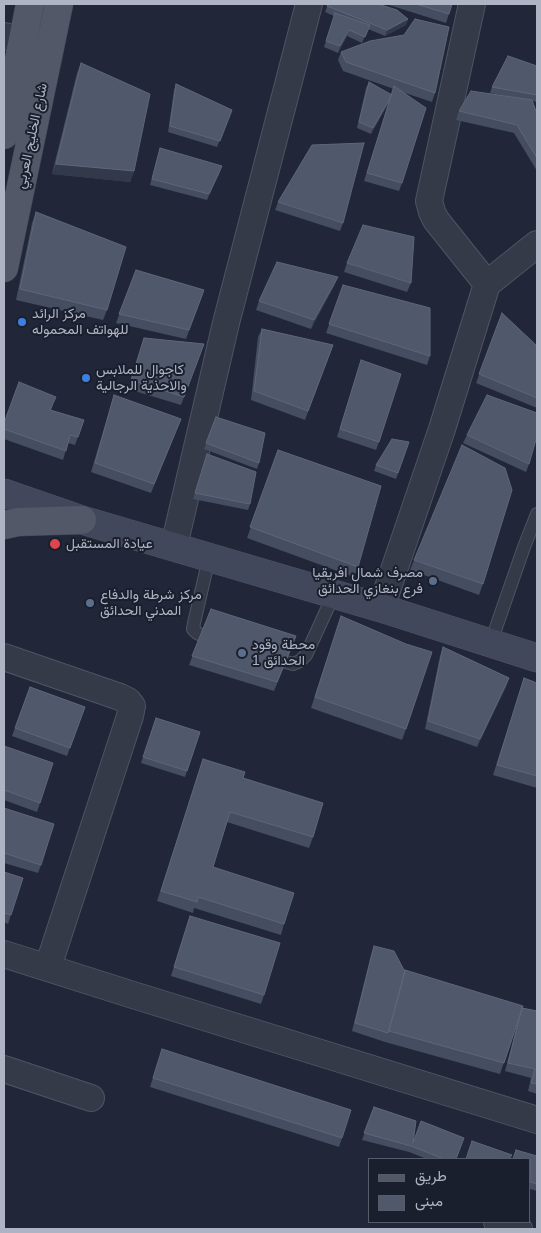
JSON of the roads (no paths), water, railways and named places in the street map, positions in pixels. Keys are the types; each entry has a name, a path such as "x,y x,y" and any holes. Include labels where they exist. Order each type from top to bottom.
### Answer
{"main road":[{"name":"شارع الخليج العربي","path":"4,135 14,38 30,4"},
{"name":"شارع الخليج العربي","path":"4,268 59,4"},
{"path":"4,493 82,520 381,608 537,658"},
{"path":"4,525 18,522 82,520"}],"street":[{"path":"174,546 226,323 309,4"},
{"path":"472,4 429,201 436,220 487,284"},
{"path":"381,608 442,429 487,284 537,244"},
{"path":"4,657 120,697 128,701 132,706 48,967"},
{"path":"4,954 537,1120"},
{"path":"4,1069 91,1098"},
{"path":"500,1223 519,1229"}],"lane":[{"path":"491,642 537,514"},
{"path":"201,635 193,629 209,558"},
{"path":"286,662 293,664 300,662 306,655 334,594"}],"place":[{"name":"مركز الرائد للهواتف المحموله","path":"22,322"},
{"name":"كاجوال للملابس والاحذية الرجالية","path":"86,378"},
{"name":"عيادة المستقبل","path":"55,544"},
{"name":"مصرف شمال افريقيا فرع بنغازي الحدائق","path":"433,581"},
{"name":"مركز شرطة والدفاع المدني الحدائق","path":"90,603"},
{"name":"محطة وقود الحدائق 1","path":"242,653"}]}
